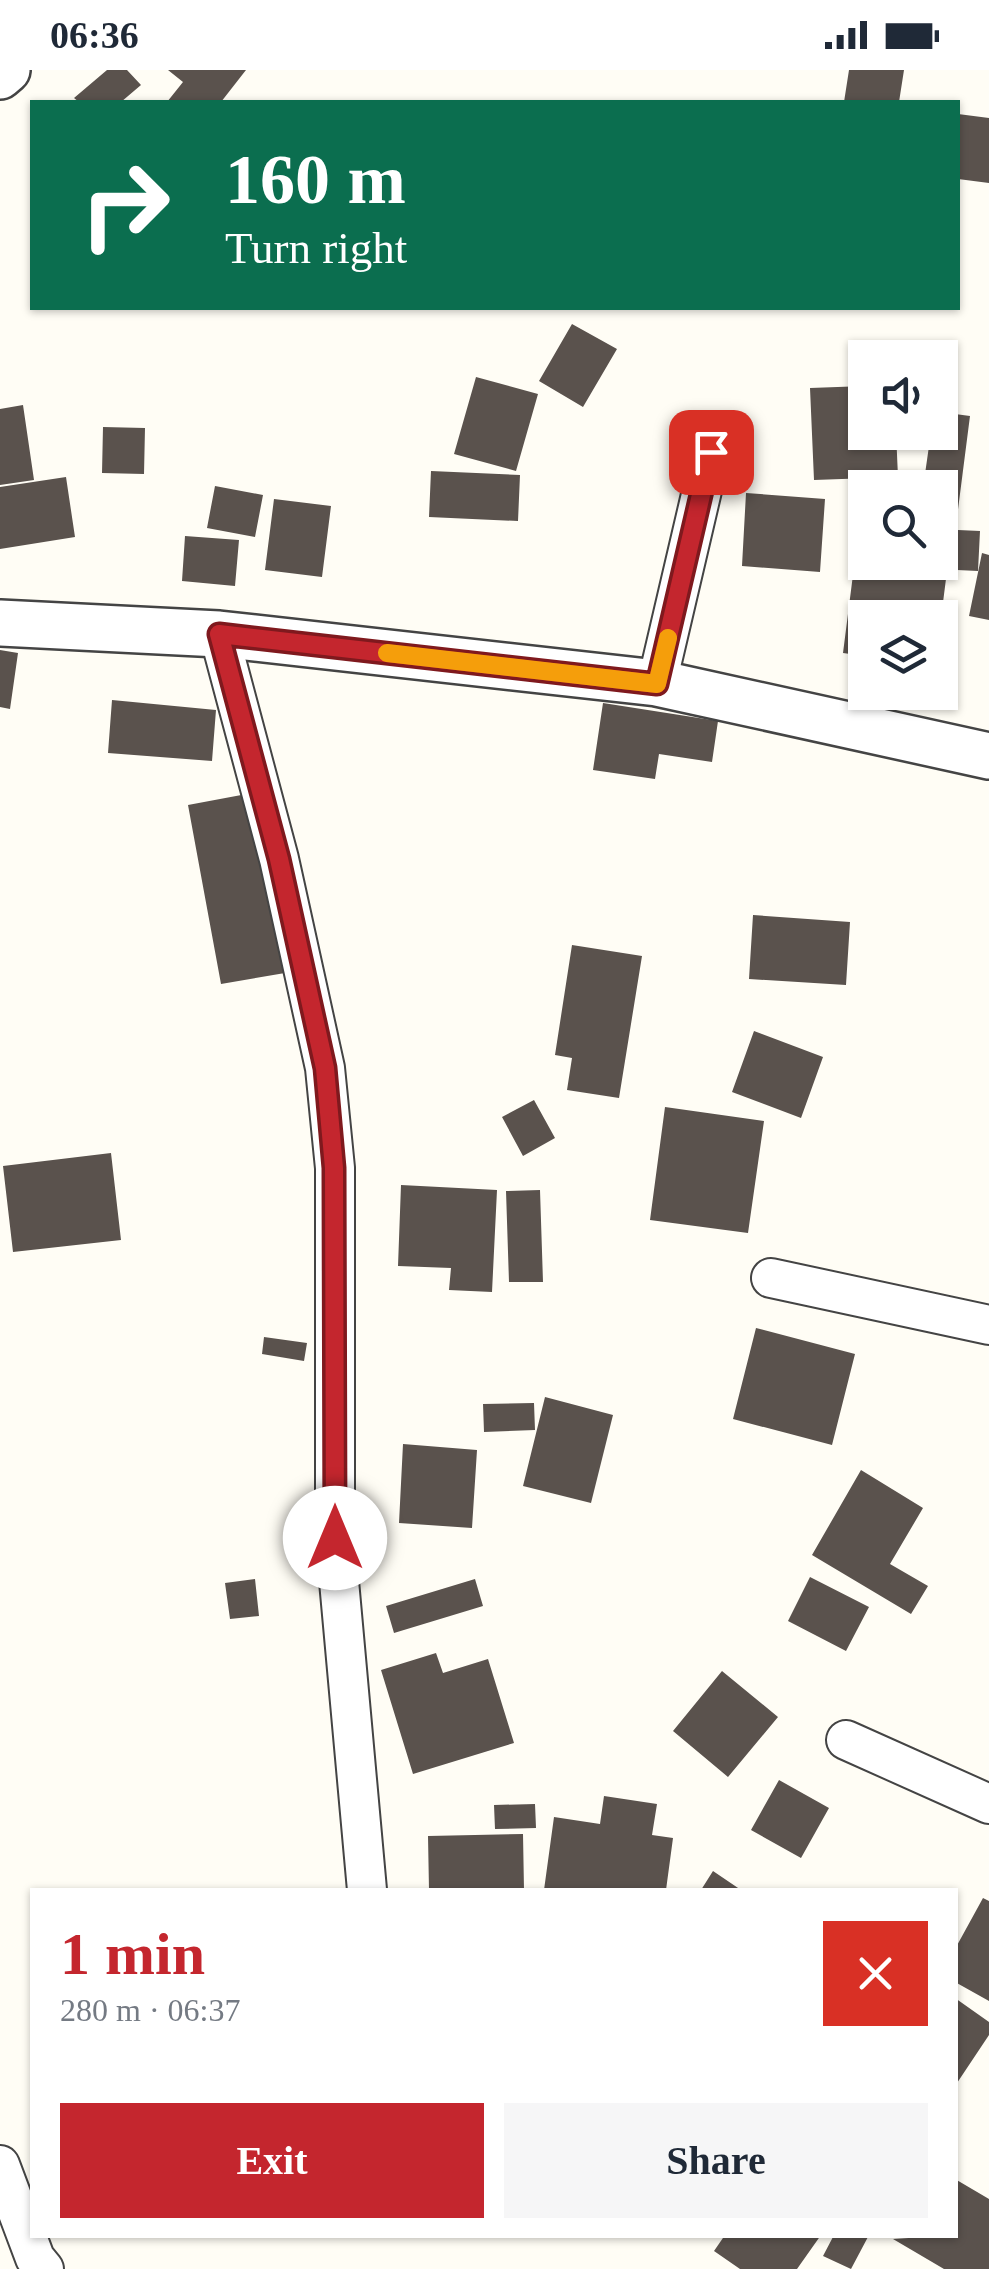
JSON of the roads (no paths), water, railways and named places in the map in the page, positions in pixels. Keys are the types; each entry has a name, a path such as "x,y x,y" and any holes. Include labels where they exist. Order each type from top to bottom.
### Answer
{"street":[{"path":"0,76 8,70"},
{"path":"657,684 711,452"},
{"path":"0,623 219,634 657,684 989,756"},
{"path":"219,634 279,859 325,1068 334,1168 335,1538 367,1888"},
{"path":"771,1278 989,1325"},
{"path":"846,1740 989,1804"},
{"path":"0,2165 36,2258 44,2269"}]}
